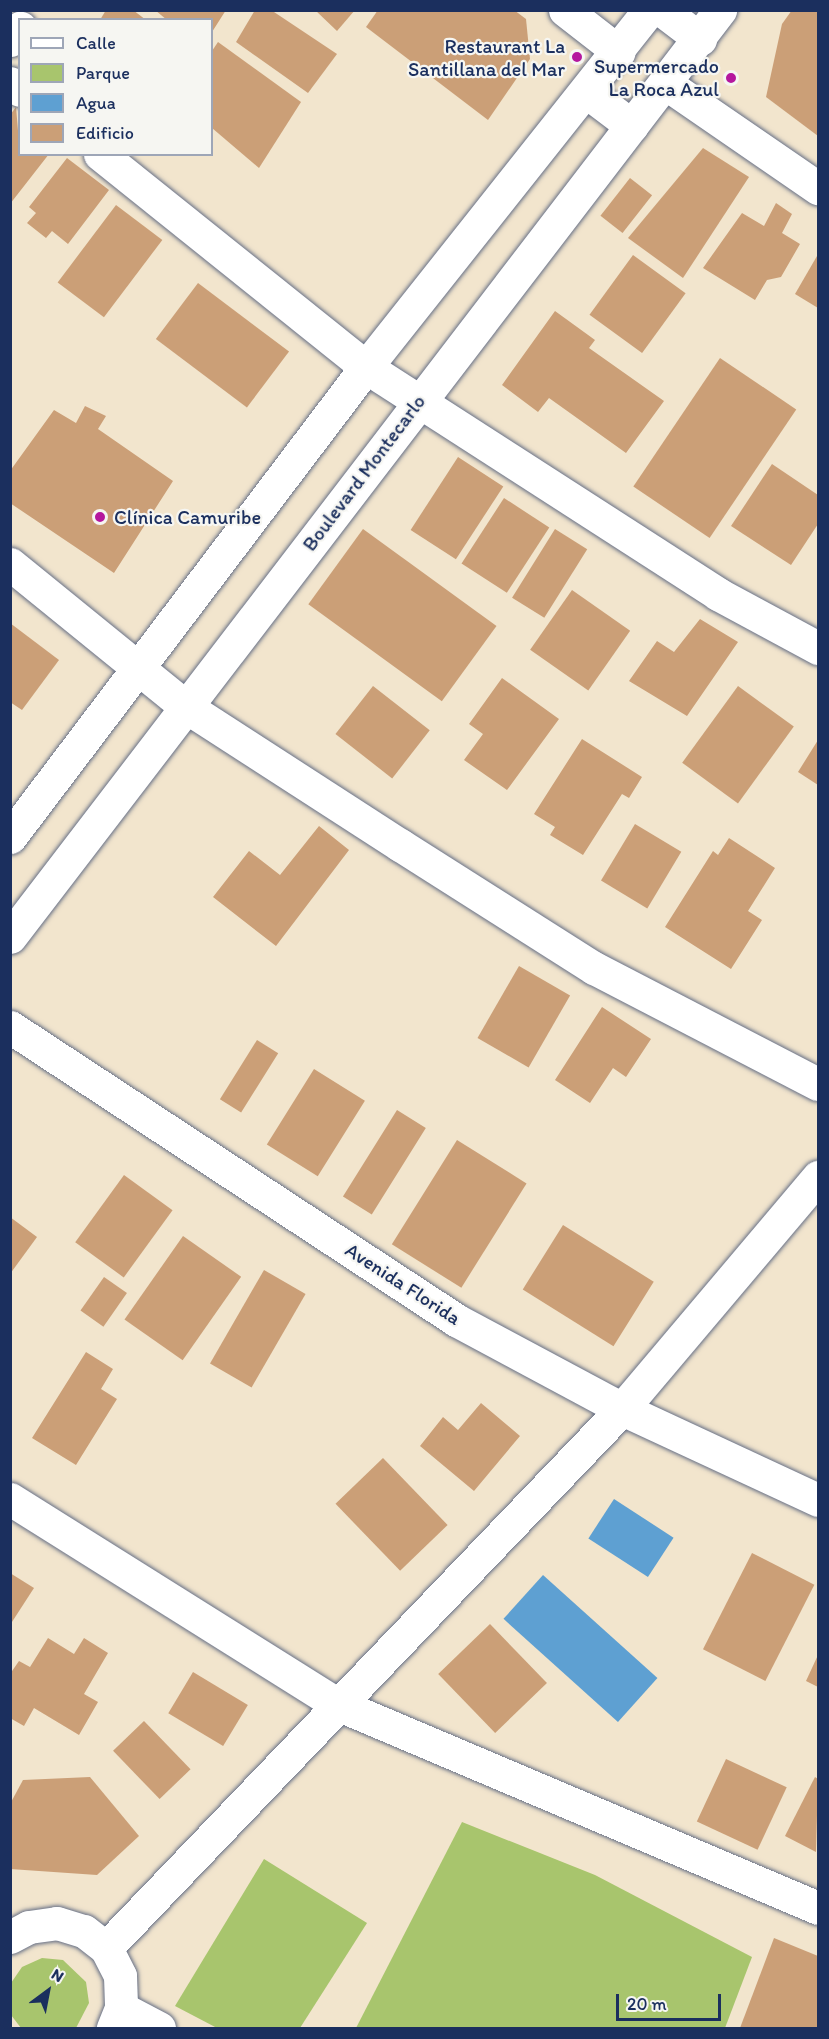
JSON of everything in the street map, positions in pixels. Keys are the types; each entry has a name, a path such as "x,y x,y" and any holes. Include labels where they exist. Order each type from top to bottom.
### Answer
{"street":[{"path":"565,10 619,52"},
{"path":"10,837 366,367 619,52 649,10"},
{"path":"662,10 700,39"},
{"name":"Boulevard Montecarlo","path":"10,937 720,10"},
{"path":"665,83 819,188"},
{"path":"587,92 632,126"},
{"path":"102,156 366,367 718,594 819,648"},
{"path":"10,564 185,706 594,968 819,1084"},
{"name":"Avenida Florida","path":"10,1027 456,1320 622,1408 819,1500"},
{"path":"106,1948 622,1408 819,1177"},
{"path":"10,1499 337,1704 819,1908"},
{"path":"10,1937 29,1926 57,1923 84,1931 106,1948 120,1976 117,2018 159,2028"}],"green space":[{"path":"462,1822 595,1875 752,1957 725,2028 356,2028"},
{"path":"264,1859 367,1923 300,2028 217,2028 175,2006"},
{"path":"42,1958 63,1960 86,1982 89,2003 76,2028 21,2028 11,2015 11,1983 22,1967"}],"water":[{"path":"614,1499 674,1538 648,1577 588,1538"},
{"path":"543,1575 657,1678 618,1722 504,1619"}],"building":[{"path":"106,10 133,10 143,18 101,18"},
{"path":"155,10 226,10 213,30 213,18 165,18"},
{"path":"255,10 271,10 337,54 308,93 236,42"},
{"path":"315,10 355,10 337,31"},
{"path":"378,10 514,10 526,19 530,59 488,120 366,27"},
{"path":"792,10 818,10 818,136 766,97 782,24"},
{"path":"218,42 301,102 259,168 213,129 213,50"},
{"path":"16,107 18,156 47,156 10,204 10,115"},
{"path":"703,148 749,177 683,278 628,238"},
{"path":"67,158 109,190 68,244 52,231 46,238 27,223 36,213 29,207"},
{"path":"630,178 652,195 623,233 600,216"},
{"path":"776,203 792,214 782,233 800,244 781,277 767,280 755,300 703,268 742,213 764,226"},
{"path":"116,205 162,240 104,317 58,282"},
{"path":"633,255 686,293 642,353 590,315"},
{"path":"818,257 818,308 795,294"},
{"path":"198,283 289,352 247,408 156,339"},
{"path":"555,311 595,340 589,348 664,401 626,453 549,398 538,412 502,385"},
{"path":"720,358 796,409 710,538 633,487"},
{"path":"85,406 106,416 98,429 173,481 114,573 10,503 10,471 54,410 76,423"},
{"path":"458,457 503,486 456,559 411,530"},
{"path":"772,464 818,495 818,524 791,565 731,526"},
{"path":"504,498 549,527 507,593 462,563"},
{"path":"363,529 496,626 442,701 308,604"},
{"path":"555,529 587,549 544,618 512,598"},
{"path":"572,590 630,631 588,691 530,650"},
{"path":"700,619 738,642 687,716 629,681 657,641 674,652"},
{"path":"10,623 59,660 22,710 10,702"},
{"path":"502,678 559,719 507,790 464,760 483,734 469,724"},
{"path":"373,686 430,730 392,778 335,734"},
{"path":"738,686 794,727 738,803 682,763"},
{"path":"582,739 642,777 629,798 622,794 583,855 550,835 555,827 534,814"},
{"path":"818,740 818,785 798,772"},
{"path":"635,824 681,852 647,908 601,881"},
{"path":"319,826 349,850 276,946 213,897 249,851 280,875"},
{"path":"729,838 775,868 748,911 762,920 731,969 665,927 713,851 718,855"},
{"path":"519,966 570,995 529,1067 478,1038"},
{"path":"602,1007 651,1039 626,1077 613,1068 590,1103 555,1080"},
{"path":"257,1040 278,1053 241,1113 220,1099"},
{"path":"314,1069 365,1101 318,1176 267,1144"},
{"path":"397,1110 426,1128 372,1215 343,1197"},
{"path":"457,1140 527,1183 461,1288 392,1244"},
{"path":"124,1175 173,1210 124,1277 75,1242"},
{"path":"10,1217 37,1237 10,1274"},
{"path":"563,1225 654,1282 613,1346 523,1289"},
{"path":"183,1236 241,1277 183,1360 124,1320"},
{"path":"264,1270 306,1294 252,1388 210,1364"},
{"path":"104,1277 127,1293 103,1327 80,1311"},
{"path":"86,1352 113,1369 101,1389 117,1399 76,1465 32,1438"},
{"path":"481,1403 520,1436 474,1491 420,1446 443,1417 458,1430"},
{"path":"383,1458 448,1525 400,1571 336,1504"},
{"path":"752,1553 814,1585 765,1681 703,1649"},
{"path":"10,1573 34,1588 10,1625"},
{"path":"490,1624 547,1683 495,1733 438,1674"},
{"path":"48,1638 74,1654 84,1638 108,1653 84,1694 98,1702 79,1735 34,1708 24,1726 10,1718 10,1674 19,1661 30,1667"},
{"path":"818,1655 818,1687 806,1681"},
{"path":"193,1672 248,1705 223,1746 168,1713"},
{"path":"144,1721 191,1769 160,1799 113,1751"},
{"path":"726,1759 787,1787 758,1850 697,1822"},
{"path":"90,1777 139,1836 97,1875 10,1869 10,1804 23,1780"},
{"path":"815,1777 818,1779 816,1852 785,1836"},
{"path":"774,1938 818,1956 818,2028 740,2028"}],"place":[{"name":"Restaurant La Santillana del Mar","path":"577,57"},
{"name":"Supermercado La Roca Azul","path":"731,78"},
{"name":"Clínica Camuribe","path":"100,517"}]}
